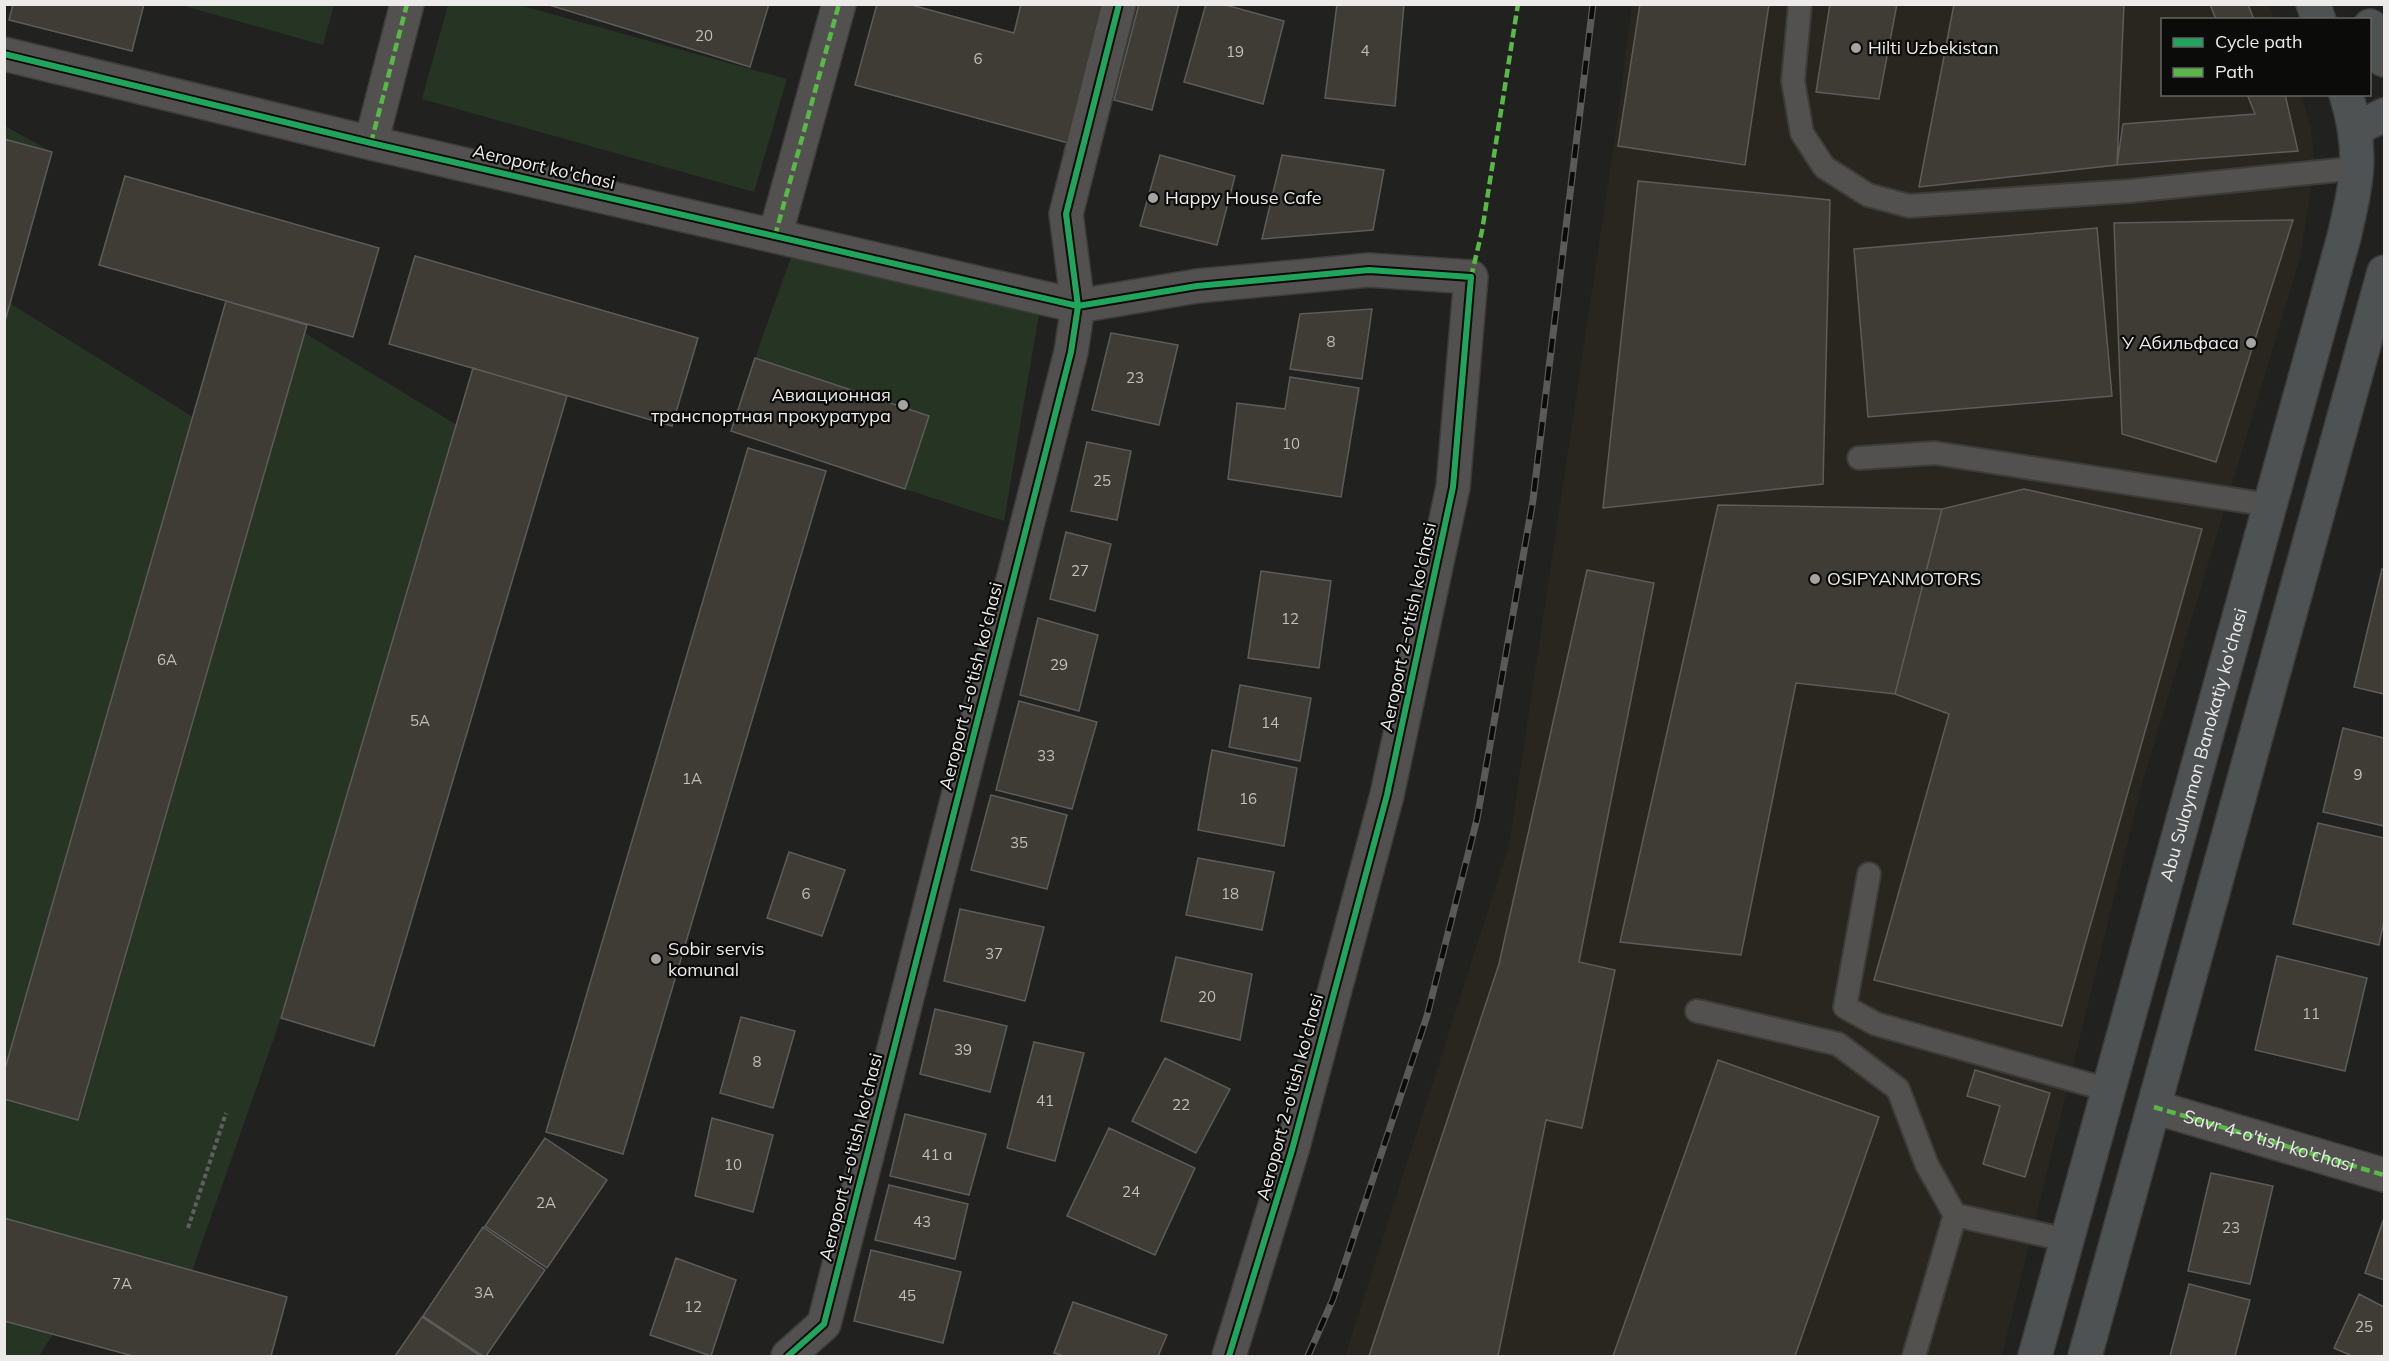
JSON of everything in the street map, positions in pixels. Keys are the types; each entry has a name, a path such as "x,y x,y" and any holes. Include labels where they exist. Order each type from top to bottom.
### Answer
{"main road":[{"path":"2360,4 2366,18"},
{"path":"2371,28 2385,60"},
{"name":"Abu Sulaymon Banokatiy ko'chasi","path":"2035,1356 2344,237 2358,168 2370,133 2347,96"},
{"path":"2370,133 2385,115"},
{"path":"2085,1356 2385,272"}],"street":[{"path":"370,143 407,4"},
{"path":"775,236 838,4"},
{"name":"Aeroport 1-o'tish ko'chasi","path":"788,1356 824,1324 1071,352 1078,306 1066,214 1119,4"},
{"name":"Aeroport ko'chasi","path":"4,54 370,143 1078,306"},
{"name":"Aeroport 2-o'tish ko'chasi","path":"1078,306 1197,286 1369,270 1471,277 1453,487 1389,784 1292,1150 1229,1356"},
{"name":"Savr 4-o'tish ko'chasi","path":"2154,1107 2385,1175"}],"lane":[{"path":"1800,4 1793,81 1802,133 1824,167 1868,195 1909,206 2130,191 2358,168"},
{"path":"1859,458 1935,453 2270,505"},
{"path":"1869,874 1845,1007 1876,1024 2109,1090"},
{"path":"1697,1011 1838,1044 1898,1089 1927,1165 1955,1215 1914,1356"},
{"path":"1955,1215 2067,1240"}],"path":[{"path":"188,1228 226,1113"}],"shaded area":[{"path":"1632,5 2269,5 2275,18 2161,18 2161,96 2301,96 2311,127 2315,165 2300,258 2142,784 2002,1356 1345,1356 1509,845 1615,137"}],"green space":[{"path":"181,5 334,5 323,45"},
{"path":"448,5 519,5 787,79 754,192 422,99"},
{"path":"5,126 52,152 11,304 193,417 5,1072"},
{"path":"791,257 1039,314 1004,521 905,489 929,416 755,358"},
{"path":"305,333 457,425 281,1018 192,1271 5,1218 4,1099 79,1120"},
{"path":"4,1321 53,1334 39,1356 5,1356"}],"building":[{"path":"13,4 144,4 132,51 9,20"},
{"path":"546,4 769,4 750,67"},
{"path":"877,4 908,4 1014,33 1021,4 1109,4 1072,144 855,85"},
{"path":"1139,4 1179,4 1152,110 1114,100"},
{"path":"1206,4 1222,4 1284,21 1263,104 1184,82"},
{"path":"1337,4 1404,4 1395,106 1325,98"},
{"path":"1640,4 1769,4 1745,165 1618,146"},
{"name":"Hilti Uzbekistan","path":"1830,4 1897,4 1879,99 1816,92"},
{"path":"1954,4 2124,4 2117,165 1919,187"},
{"path":"2210,4 2248,4 2253,18 2215,18"},
{"path":"2248,96 2285,96 2298,151 2117,165 2123,124 2255,114"},
{"path":"4,139 52,152 4,325"},
{"path":"1160,155 1235,176 1217,245 1140,226"},
{"path":"1282,155 1384,170 1373,230 1262,239"},
{"path":"125,176 379,248 353,337 99,265"},
{"path":"1638,181 1830,200 1823,484 1603,508"},
{"path":"2293,220 2216,462 2122,434 2114,223"},
{"path":"2097,228 2112,396 1868,417 1854,249"},
{"path":"415,256 698,338 672,426 389,344"},
{"path":"226,301 307,325 78,1120 4,1099 4,1072"},
{"path":"1372,309 1362,379 1290,369 1300,314"},
{"path":"1111,333 1178,345 1159,425 1092,410"},
{"path":"755,358 929,416 905,489 731,431"},
{"path":"473,368 567,396 374,1046 281,1018"},
{"path":"1290,377 1359,388 1341,497 1228,479 1237,403 1285,409"},
{"path":"1087,442 1131,451 1117,520 1071,511"},
{"path":"748,448 826,471 623,1154 546,1132"},
{"path":"2024,489 2202,529 2062,1026 1874,980 1949,714 1895,694 1942,509"},
{"path":"1718,505 1942,509 1895,694 1796,683 1741,955 1620,942"},
{"path":"1066,532 1111,544 1095,611 1050,599"},
{"path":"2382,569 2384,570 2384,694 2354,687"},
{"path":"1587,570 1654,583 1579,962 1615,970 1582,1128 1546,1120 1498,1356 1369,1356 1499,964"},
{"path":"1261,571 1331,581 1319,668 1248,658"},
{"path":"1038,618 1098,635 1079,711 1020,695"},
{"path":"1240,685 1311,698 1300,761 1229,747"},
{"path":"1019,701 1097,722 1072,809 996,790"},
{"path":"2343,728 2384,738 2384,826 2323,812"},
{"path":"1212,750 1297,768 1284,846 1198,830"},
{"path":"991,795 1067,815 1047,889 971,870"},
{"path":"2318,823 2384,838 2384,921 2379,945 2293,924"},
{"path":"789,852 845,870 822,936 767,918"},
{"path":"1198,858 1274,872 1262,930 1186,915"},
{"path":"960,909 1044,927 1025,1001 944,981"},
{"path":"2277,956 2367,978 2345,1071 2255,1050"},
{"path":"1176,957 1252,974 1240,1040 1161,1021"},
{"path":"935,1009 1007,1026 990,1092 920,1074"},
{"path":"741,1017 795,1031 773,1108 720,1093"},
{"path":"1034,1042 1084,1053 1055,1161 1007,1148"},
{"path":"1165,1058 1230,1089 1196,1153 1132,1121"},
{"path":"1718,1060 1879,1117 1795,1356 1613,1356"},
{"path":"1975,1070 2050,1093 2025,1177 1983,1164 2000,1106 1967,1096"},
{"path":"905,1114 986,1134 969,1195 890,1176"},
{"path":"712,1118 773,1135 753,1212 695,1196"},
{"path":"1109,1128 1195,1168 1155,1255 1067,1216"},
{"path":"545,1138 607,1180 547,1268 485,1226"},
{"path":"2211,1173 2273,1186 2250,1284 2188,1271"},
{"path":"889,1185 968,1204 955,1259 875,1240"},
{"path":"4,1218 287,1297 271,1356 133,1356 4,1321"},
{"path":"2384,1218 2384,1280 2365,1273"},
{"path":"483,1227 545,1270 486,1356 423,1316"},
{"path":"871,1250 961,1272 943,1343 854,1321"},
{"path":"676,1258 736,1280 711,1356 650,1335"},
{"path":"2189,1284 2250,1300 2235,1356 2170,1356"},
{"path":"2359,1294 2384,1307 2384,1356 2352,1356 2334,1348"},
{"path":"1073,1302 1167,1335 1158,1356 1064,1356 1054,1353"},
{"path":"422,1317 480,1356 395,1356"}],"railway":[{"path":"1308,1356 1333,1299 1427,1016 1477,819 1533,500 1593,4"}],"marked path":[{"path":"371,143 407,4"},
{"path":"775,236 839,4"},
{"path":"1471,277 1482,231 1518,4"},
{"path":"2154,1107 2384,1175"}],"cycle path":[{"path":"788,1356 824,1324 1071,352 1078,306 1066,214 1119,4"},
{"path":"4,54 371,143 1078,306 1197,286 1369,270 1471,277 1453,487 1387,795 1292,1150 1229,1356"}],"place":[{"name":"Hilti Uzbekistan","path":"1856,48"},
{"name":"Happy House Cafe","path":"1153,198"},
{"name":"У Абильфаса","path":"2251,343"},
{"name":"Авиационная транспортная прокуратура","path":"903,405"},
{"name":"OSIPYANMOTORS","path":"1815,579"},
{"name":"Sobir servis komunal","path":"656,959"}]}
